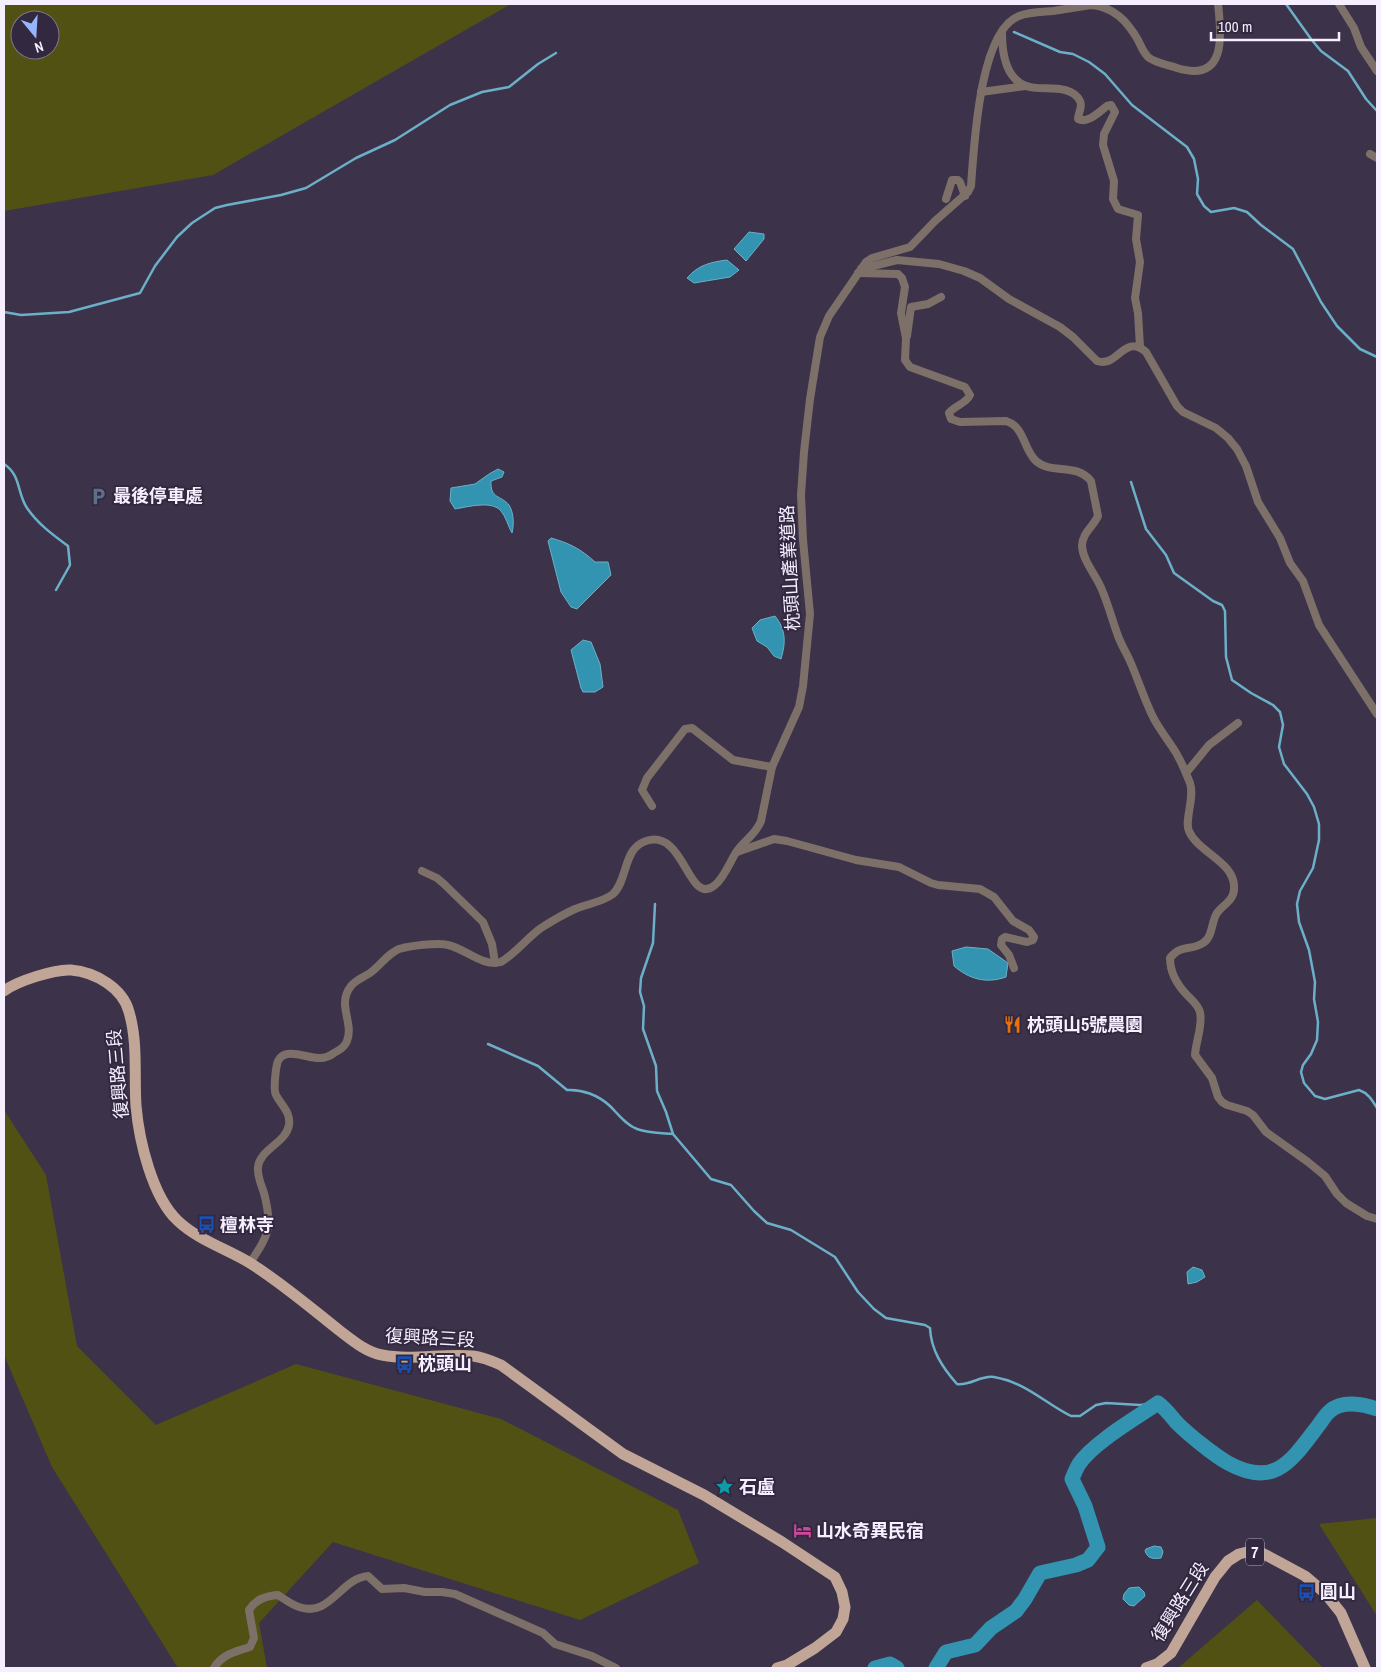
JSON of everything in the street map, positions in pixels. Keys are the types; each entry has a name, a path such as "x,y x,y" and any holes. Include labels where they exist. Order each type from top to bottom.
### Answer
{"main road":[{"name":"復興路三段","path":"4,991 31,978 70,970 84,972 96,977 110,985 122,997 129,1010 134,1038 136,1108 145,1155 166,1206 178,1221 196,1234 250,1263 354,1342 368,1350 381,1355 403,1358 472,1356 486,1358 502,1365 623,1454 704,1495 782,1542 834,1577 842,1592 846,1607 843,1619 836,1632 815,1648 787,1665 777,1668"},
{"name":"復興路三段","path":"1146,1668 1158,1664 1171,1653 1215,1577 1228,1561 1239,1554 1251,1552 1262,1553 1305,1576 1325,1593 1341,1613 1365,1668"}],"street":[{"path":"965,196 971,186 981,92 992,50 1007,23 1019,16 1091,5 1099,6 1111,10 1121,17 1129,26 1145,54 1150,58 1186,71 1201,71 1213,64 1220,46 1218,4"},
{"path":"1339,4 1354,28 1360,48 1377,71"},
{"path":"1002,30 1002,47 1006,66 1026,86"},
{"path":"981,92 1026,86 1066,91 1076,96 1080,102 1078,119 1082,121 1107,106 1111,106 1115,112 1104,134 1102,145 1114,181 1115,205 1118,210 1138,215 1136,239 1140,272 1135,292 1140,347"},
{"path":"946,199 952,180 960,182 965,196"},
{"name":"枕頭山產業道路","path":"495,963 508,958 541,928 573,910 612,895 617,889 632,852 637,845 644,841 651,839 671,846 676,851 696,885 701,889 707,890 719,881 737,852 758,828 761,822 772,766 799,707 803,686 810,614 801,495 809,408 820,337 829,316 866,262 872,258 910,247 935,221 965,196"},
{"path":"859,271 897,260 939,264 964,271 980,278 1009,299 1060,327 1097,361 1102,363 1109,362 1125,348 1133,346 1140,347 1146,352 1177,406 1183,412 1216,428 1237,449 1246,466 1258,502 1280,538 1290,563 1303,581 1319,625 1377,714"},
{"path":"859,271 898,274 902,278 905,287 901,313 906,338"},
{"path":"941,297 928,304 911,307 904,360 910,367 965,387 969,391 969,398 950,412 951,419 955,422 1006,421 1012,423 1022,434 1035,460 1043,466 1070,469 1079,472 1091,481 1098,516 1084,537 1082,546 1084,554 1105,596 1118,636 1152,716 1172,747 1191,786 1192,795 1187,828 1194,840 1223,865 1235,888 1229,901 1214,918 1209,937 1205,942 1174,952 1170,958 1172,971 1180,987 1200,1010 1201,1022 1194,1055 1212,1078 1218,1097 1222,1102 1253,1115 1266,1132 1325,1176 1337,1194 1346,1203 1377,1219"},
{"path":"1186,773 1209,746 1238,723"},
{"path":"652,806 642,790 647,778 685,730 692,728 733,760 772,766"},
{"path":"737,852 774,840 787,841 856,860 899,866 931,883 945,886 971,887 987,892 994,897 1013,921 1029,930 1034,937 1033,940 1027,942 1005,937 1002,939 1001,945 1010,955 1014,968"},
{"path":"250,1263 265,1240 269,1224 258,1166 260,1159 281,1139 289,1125 288,1113 275,1094 278,1060 282,1055 319,1058 329,1056 340,1050 347,1042 349,1034 345,1002 347,992 352,984 371,972 394,951 410,947 443,944 485,962 495,963 492,944 483,922 437,878 422,870"},
{"path":"214,1668 230,1653 250,1647 254,1638 250,1610 253,1604 261,1598 278,1595 298,1607 317,1609 325,1605 356,1579 368,1576 382,1589 404,1588 425,1592 442,1592 470,1600 544,1633 555,1644 592,1656 616,1668"}],"shaded area":[{"path":"4,4 511,4 213,175 4,211"},
{"path":"4,1110 46,1175 77,1346 156,1425 296,1364 501,1419 678,1510 699,1563 580,1620 333,1542 259,1623 267,1668 178,1668 52,1467 4,1355"},
{"path":"1377,1518 1377,1616 1319,1524"},
{"path":"1257,1600 1323,1668 1178,1668"}],"water":[{"path":"749,232 764,234 764,239 746,261 734,249"},
{"path":"727,260 739,270 730,277 694,283 687,278 705,265"},
{"path":"498,469 504,472 502,477 491,481 491,487 494,494 511,508 513,519 512,533 503,513 497,508 479,505 455,509 450,501 451,488 475,484"},
{"path":"551,538 564,542 585,553 595,562 608,562 611,575 577,609 571,607 561,592 548,541"},
{"path":"775,616 779,621 784,636 781,659 774,656 767,647 757,641 752,628 760,620"},
{"path":"583,640 591,642 600,664 603,687 595,692 583,692 571,650"},
{"path":"966,947 988,949 1008,963 1006,977 992,980 978,979 954,966 952,951"},
{"path":"1193,1267 1202,1270 1205,1277 1197,1282 1188,1284 1187,1272"},
{"path":"1154,1546 1161,1547 1163,1552 1161,1558 1151,1558 1146,1554 1146,1549"},
{"path":"1139,1587 1145,1596 1134,1606 1129,1605 1123,1599 1124,1594 1129,1588"}],"waterway":[{"path":"1286,4 1321,51 1348,71 1366,99 1377,111"},
{"path":"1014,32 1089,62 1105,74 1132,105 1187,147 1194,159 1198,179 1197,194 1204,206 1211,212 1234,208 1247,212 1293,249 1321,302 1337,326 1360,349 1377,357"},
{"path":"4,312 21,315 69,312 140,293 155,266 177,237 192,223 215,208 306,188 356,158 395,140 450,105 482,92 509,87 538,64 556,53"},
{"path":"4,464 13,473 24,502 31,514 46,529 68,546 70,565 56,590"},
{"path":"1131,482 1146,529 1166,555 1174,573 1213,601 1222,605 1225,611 1226,657 1232,680 1273,705 1280,712 1283,725 1279,747 1284,764 1307,794 1314,807 1319,824 1319,840 1313,868 1300,891 1297,904 1299,922 1309,950 1315,982 1314,999 1318,1022 1317,1040 1301,1072 1304,1083 1315,1096 1325,1099 1359,1090 1362,1091 1377,1108"},
{"path":"655,904 653,943 641,978 640,992 644,1006 643,1029 656,1066 657,1091 673,1134 711,1179 731,1185 767,1223 791,1230 835,1257 858,1292 874,1309 886,1318 925,1325 930,1328 938,1358 957,1384 989,1377 1005,1380 1025,1388 1071,1416 1080,1416 1096,1405 1106,1403 1140,1405 1158,1403"},
{"path":"488,1044 538,1066 567,1090 584,1092 595,1096 637,1129 673,1134"},
{"path":"936,1668 946,1652 975,1645 991,1628 1016,1611 1040,1573 1076,1565 1088,1560 1098,1547 1085,1506 1072,1479 1075,1472 1079,1464 1094,1448 1115,1431 1158,1403 1182,1428 1216,1455 1244,1470 1258,1473 1270,1472 1290,1460 1300,1450 1327,1414 1340,1405 1353,1404 1377,1409"},
{"path":"875,1668 890,1664 897,1668"}],"place":[{"name":"最後停車處","path":"99,496"},
{"name":"枕頭山5號農園","path":"1013,1025"},
{"name":"檀林寺","path":"206,1225"},
{"name":"枕頭山","path":"404,1364"},
{"name":"石盧","path":"725,1487"},
{"name":"山水奇異民宿","path":"802,1531"},
{"name":"圓山","path":"1306,1592"}]}
